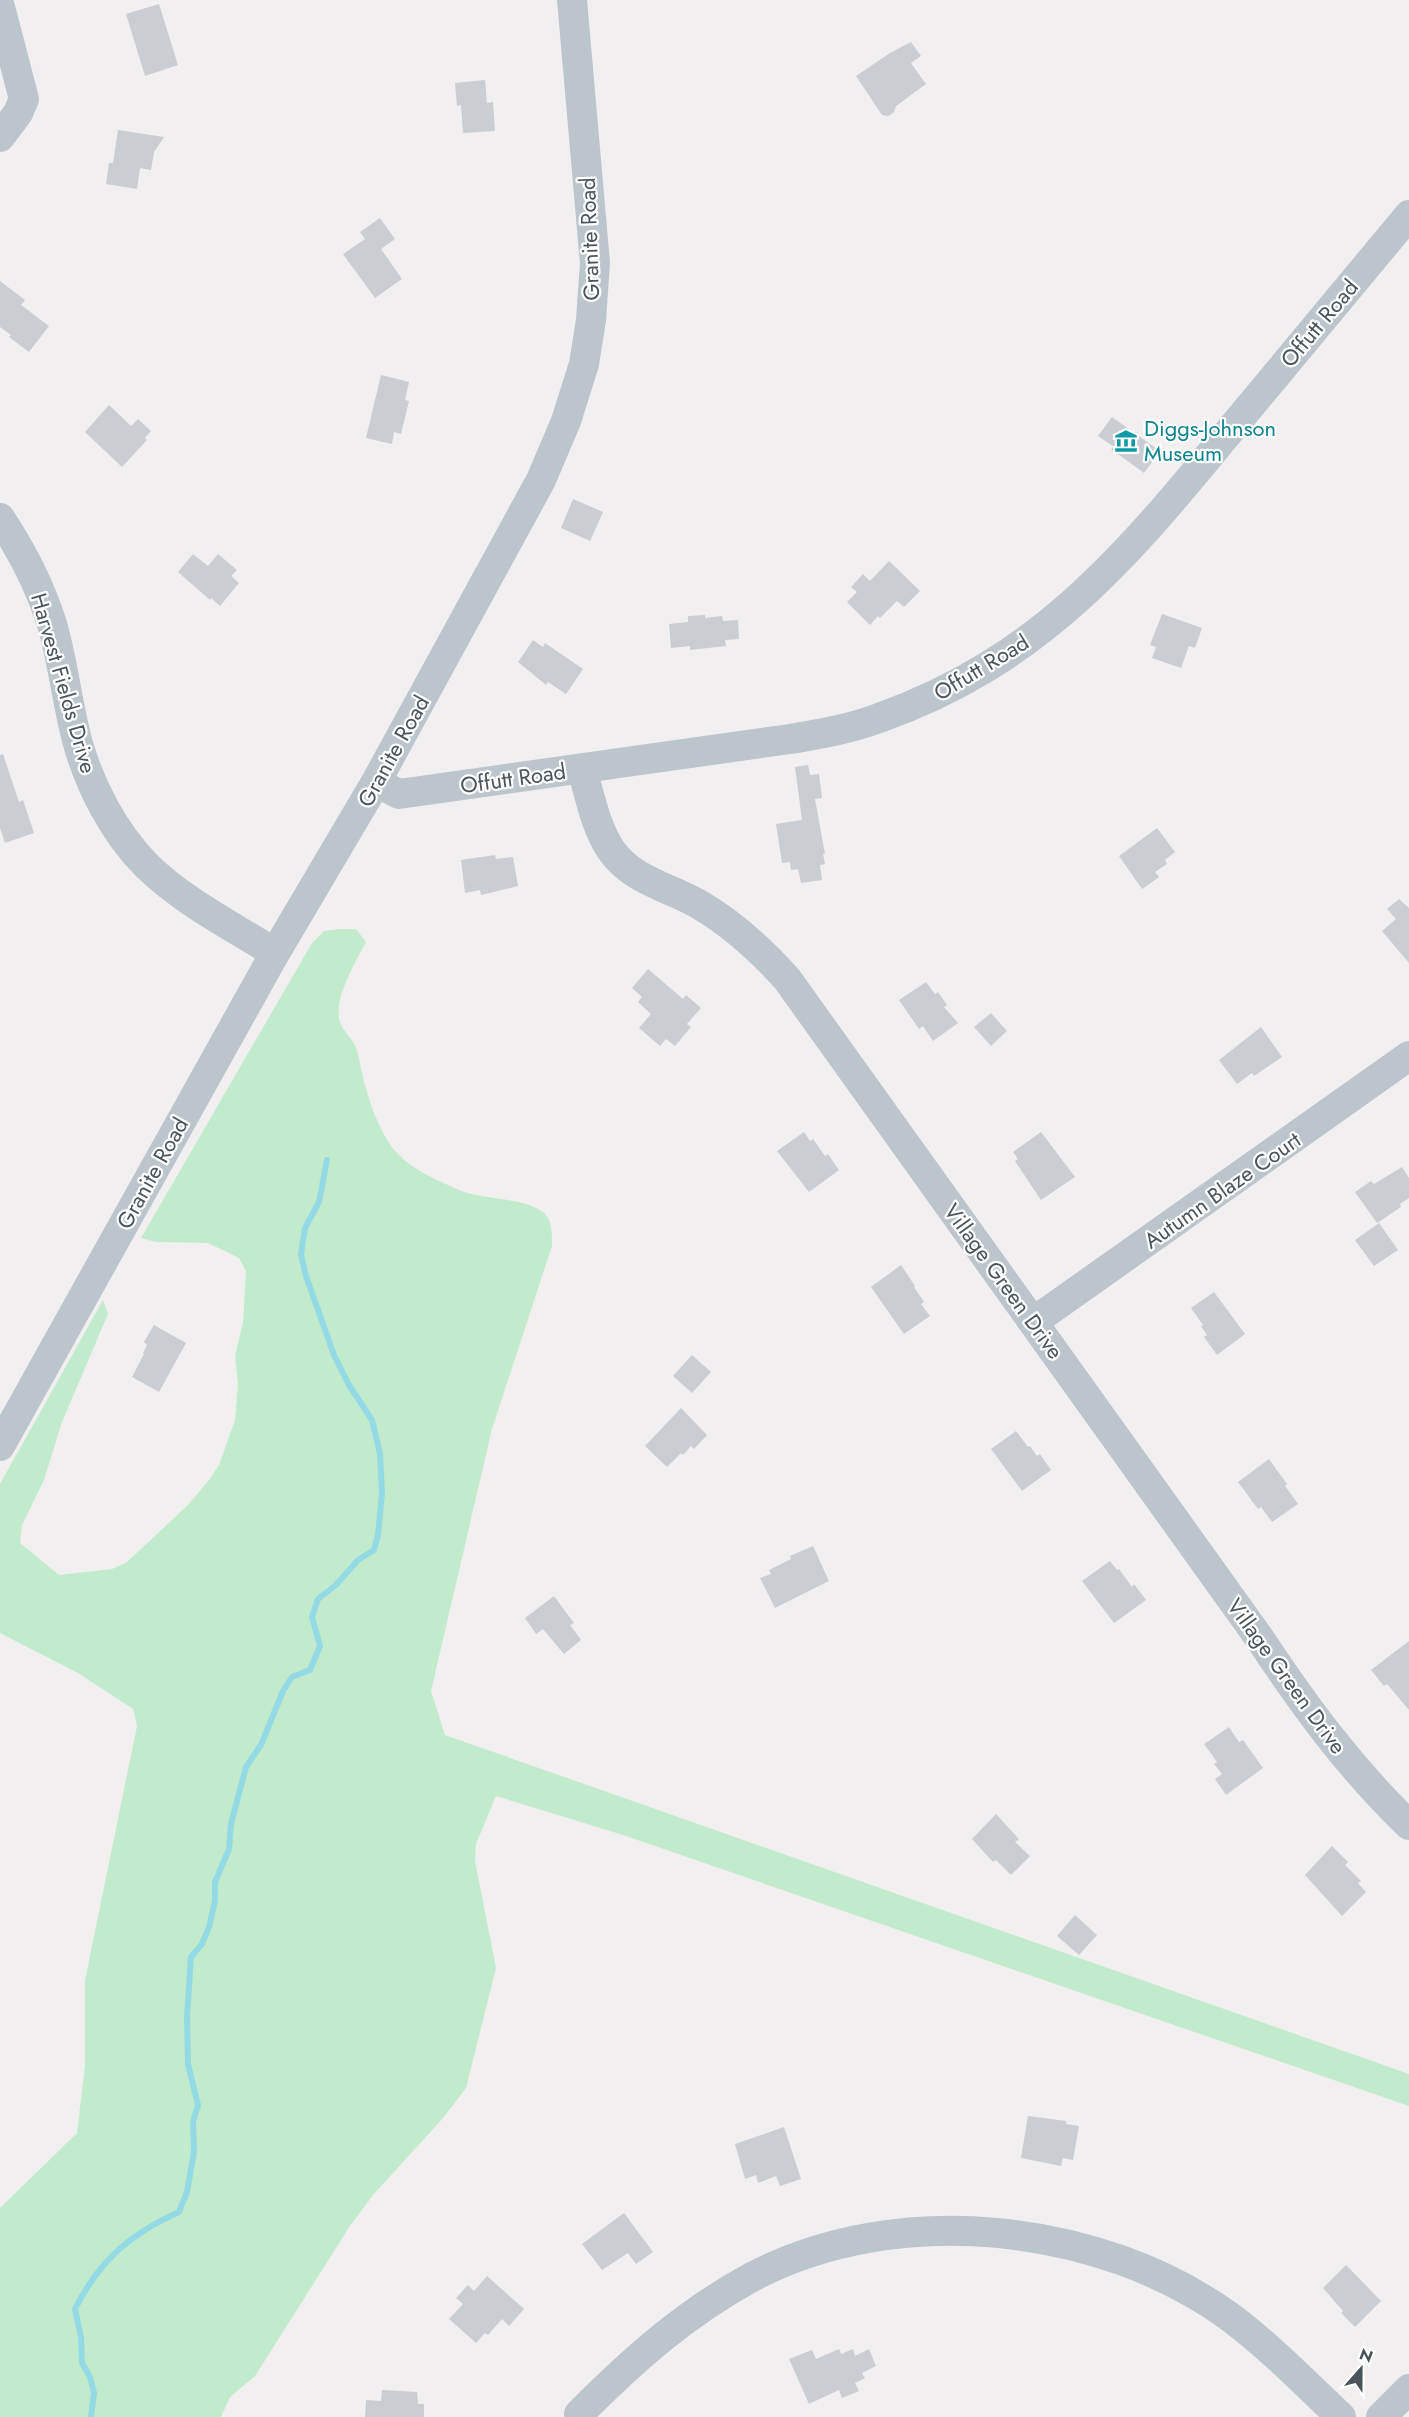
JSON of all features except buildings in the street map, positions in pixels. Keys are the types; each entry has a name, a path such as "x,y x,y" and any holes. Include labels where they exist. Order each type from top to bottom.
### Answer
{"street":[{"name":"Granite Road","path":"0,1446 275,953 376,782 541,480 566,421 582,374 591,320 595,263 572,0"},
{"path":"0,7 24,99 18,113 0,137"},
{"name":"Offutt Road","path":"376,782 399,794 790,739 877,719 937,694 1020,645 1080,598 1132,546 1409,215"},
{"name":"Harvest Fields Drive","path":"0,518 22,550 52,624 77,740 91,780 127,843 177,892 275,953"},
{"name":"Village Green Drive","path":"582,769 597,822 612,852 642,877 699,904 733,926 787,979 1260,1638 1305,1707 1365,1780 1409,1825"},
{"name":"Autumn Blaze Court","path":"1033,1322 1409,1056"},
{"path":"579,2414 631,2362 662,2336 706,2304 754,2276 806,2255 855,2241 905,2234 963,2230 1011,2234 1059,2242 1110,2256 1147,2270 1228,2316 1266,2346 1341,2417"},
{"path":"1382,2417 1409,2389"}],"green space":[{"path":"356,929 366,942 343,990 339,1019 355,1046 373,1111 393,1148 412,1166 459,1190 535,1207 546,1215 551,1228 552,1246 492,1429 431,1691 445,1735 1409,2074 1409,2106 623,1835 496,1796 476,1844 475,1861 496,1968 466,2088 444,2117 373,2195 350,2226 255,2376 230,2397 221,2417 0,2417 0,2208 77,2133 85,2065 85,1980 137,1726 133,1709 78,1673 0,1633 0,1484 103,1300 108,1314 62,1422 44,1480 22,1525 20,1543 59,1575 112,1569 127,1562 188,1505 219,1465 235,1420 238,1384 235,1356 243,1322 246,1271 239,1258 208,1243 156,1242 141,1238 312,943 324,931"}],"waterway":[{"path":"91,2417 94,2393 90,2377 82,2363 81,2337 75,2309 94,2277 106,2263 145,2230 179,2212 187,2192 194,2152 193,2122 198,2105 188,2064 187,2016 191,1957 202,1944 209,1927 215,1901 215,1882 229,1849 231,1824 246,1767 261,1745 283,1691 292,1677 310,1670 320,1646 312,1617 318,1599 336,1585 358,1560 374,1550 378,1535 382,1493 380,1454 372,1420 349,1385 334,1355 306,1276 301,1254 305,1228 319,1202 327,1160"}],"place":[{"name":"Diggs-Johnson Museum","path":"1126,441"}]}
